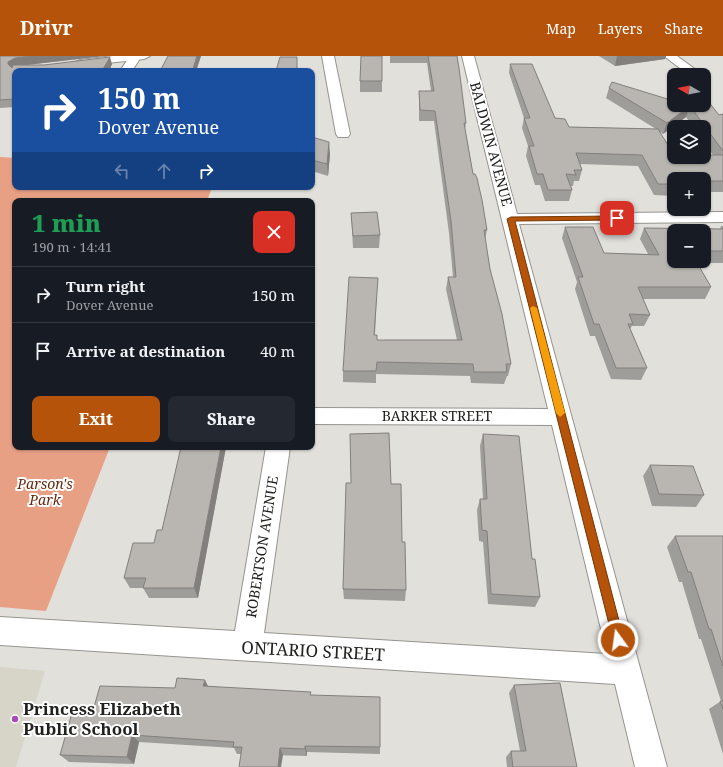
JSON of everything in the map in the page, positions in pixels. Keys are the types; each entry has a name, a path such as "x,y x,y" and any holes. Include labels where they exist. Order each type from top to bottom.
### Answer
{"street":[{"path":"70,64 102,58 140,56"},
{"path":"129,68 140,56"},
{"path":"328,56 343,134"},
{"name":"BALDWIN AVENUE","path":"468,56 651,767"},
{"path":"670,56 687,68"},
{"path":"511,219 723,217"},
{"name":"BARKER STREET","path":"315,416 561,417"},
{"name":"ROBERTSON AVENUE","path":"247,648 278,450"},
{"name":"ONTARIO STREET","path":"0,631 247,648 626,670"}],"shaded area":[{"name":"Princess Elizabeth Public School","path":"0,667 45,671 16,767 0,767"}],"green space":[{"name":"Parson's Park","path":"0,157 12,158 12,190 211,190 208,198 12,198 12,450 109,450 46,611 0,607"}],"building":[{"path":"0,56 31,56 15,58 8,62 12,68 12,99 0,100"},
{"path":"168,56 197,56 193,68 162,68"},
{"path":"361,56 382,56 382,81 360,81"},
{"path":"428,56 457,56 466,123 464,123 473,174 475,174 477,178 482,200 487,230 484,230 490,269 502,314 511,364 506,364 507,372 474,372 473,364 377,362 376,371 343,371 349,277 378,278 374,335 377,335 377,340 462,340 448,277 456,277 451,221 435,111 420,110 419,91 434,91"},
{"path":"110,57 104,68 12,68 13,65 44,65"},
{"path":"280,57 297,57 297,68 277,68"},
{"path":"510,64 532,64 555,118 565,119 569,127 658,129 667,144 667,164 711,164 711,155 723,155 723,181 711,181 711,172 667,172 667,184 658,184 642,155 576,153 582,170 574,170 576,175 566,174 572,190 548,190 543,174 537,174 529,146 534,146 524,118 530,118"},
{"path":"612,82 667,99 667,112 682,112 671,120 667,120 667,123 609,88"},
{"path":"711,105 719,115 723,114 723,151 711,135 711,120 700,120 694,112 711,112"},
{"path":"315,138 329,142 327,164 315,161"},
{"path":"377,212 380,235 353,236 351,213"},
{"path":"565,227 593,227 604,253 659,255 644,228 667,228 667,268 700,268 711,287 638,287 650,315 629,314 633,324 628,324 647,368 616,368 599,324 594,324 578,277 583,277"},
{"path":"711,229 723,229 723,251 711,251"},
{"path":"389,433 391,484 401,484 402,542 405,542 406,590 343,589 346,483 351,483 350,434"},
{"path":"483,434 519,436 532,559 535,559 540,597 491,594 487,531 482,530 480,499 487,499"},
{"path":"180,450 220,450 194,588 143,588 146,578 124,578 133,543 154,543 157,530 162,530"},
{"path":"650,465 693,466 704,495 659,494"},
{"path":"675,536 723,536 723,666 711,629 709,629 691,572 688,572"},
{"path":"177,678 205,680 203,686 311,692 310,695 380,697 380,747 305,746 305,749 280,748 278,767 239,767 242,747 233,747 234,742 132,735 127,757 60,755 72,713 92,714 100,686 175,688"},
{"path":"560,683 577,767 513,767 511,751 526,751 514,685"},
{"path":"720,701 723,701 723,709"}],"slow traffic":[{"path":"533,308 560,413"}],"place":[{"name":"Princess Elizabeth Public School","path":"15,719"}],"route":[{"path":"617,218 511,219 618,640"}]}
